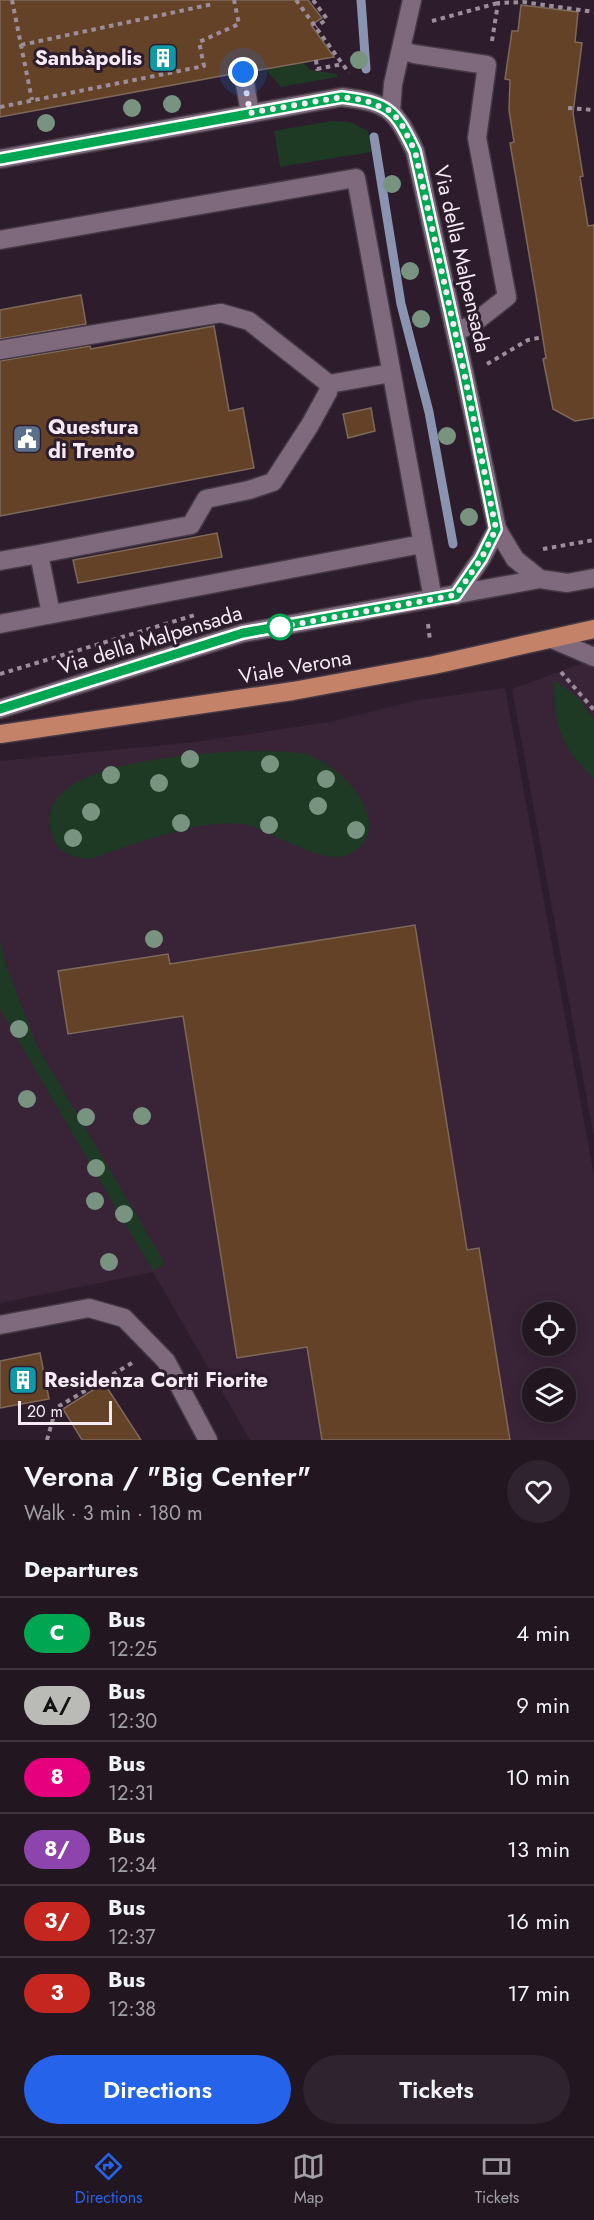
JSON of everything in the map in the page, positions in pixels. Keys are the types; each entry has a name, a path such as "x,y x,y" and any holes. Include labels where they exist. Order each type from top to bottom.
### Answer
{"main road":[{"name":"Viale Verona","path":"0,734 292,691 434,665 594,629"}],"street":[{"path":"0,159 342,97 364,100 391,111 393,84 412,0"},
{"path":"402,50 414,54 487,65 477,138 507,297 470,326 455,331"},
{"path":"243,72 250,113"},
{"name":"Via della Malpensada","path":"391,111 401,123 415,151 496,529 515,559 540,579"},
{"path":"0,240 356,178 433,599"},
{"path":"0,350 221,313 249,321 329,384 391,373"},
{"path":"0,561 191,525 206,499 249,490 273,482 310,425 328,392 329,384"},
{"path":"456,595 481,559 496,529"},
{"path":"0,624 422,544"},
{"path":"39,554 51,614"},
{"name":"Via della Malpensada","path":"0,710 243,633 540,579 567,583 594,578"},
{"path":"552,639 594,657"},
{"path":"0,1325 89,1308 124,1318 166,1361 208,1440"}],"path":[{"path":"12,0 32,100"},
{"path":"0,106 204,66 199,42 239,24 234,0"},
{"path":"296,0 353,78"},
{"path":"313,0 327,19 315,27"},
{"path":"428,22 498,3 523,2 594,12"},
{"path":"487,65 498,3"},
{"path":"21,45 213,4"},
{"path":"316,60 317,69 343,64"},
{"path":"568,108 594,110"},
{"path":"464,372 480,368 528,340 543,337"},
{"path":"536,551 594,540"},
{"path":"431,647 428,624 437,622"},
{"path":"572,683 594,710"},
{"path":"47,1440 56,1408 137,1360"}],"shaded area":[{"path":"594,659 594,1138 512,689"},
{"path":"505,688 594,1175 594,1440 250,1440 153,1272 0,1303 0,761 195,742 330,722 414,701"}],"green space":[{"path":"303,62 310,70 337,74 337,77 281,87 265,69"},
{"path":"332,121 350,122 368,131 371,152 280,167 274,131"},
{"path":"556,681 578,698 594,719 594,779 571,753 563,737 554,701"},
{"path":"241,751 305,754 319,759 334,769 348,782 367,813 369,828 364,842 350,854 339,857 326,856 254,827 226,823 166,834 91,859 68,854 59,848 53,838 50,812 63,792 87,777 119,767 154,760"},
{"path":"0,941 6,965 37,1046 163,1260 163,1265 153,1271 0,1009"}],"building":[{"name":"Sanbàpolis","path":"0,0 308,0 322,18 311,25 334,57 254,71 247,62 241,61 233,68 232,74 0,117"},
{"path":"521,5 578,12 575,42 582,43 573,113 588,226 594,225 594,418 575,421 553,409 543,359 546,358 510,143 514,142 509,110 510,80 505,79 512,31 518,31"},
{"path":"81,295 86,324 0,339 0,310"},
{"path":"214,326 229,411 243,408 254,468 0,516 0,361 90,346 91,349"},
{"path":"371,408 375,431 348,438 343,414"},
{"path":"217,533 222,557 78,583 73,560"},
{"path":"415,925 467,1250 479,1248 510,1440 322,1440 307,1347 237,1358 183,1016 68,1034 58,971 168,954 170,964"},
{"name":"Residenza Corti Fiorite","path":"40,1353 49,1399 0,1408 0,1361"},
{"path":"104,1383 141,1440 82,1440 63,1409"}],"waterway":[{"path":"361,0 366,69"},
{"path":"374,137 401,304 429,412 453,544"}],"bus line":[{"name":"C","path":"0,159 342,97 364,100 391,111 401,123 415,151 496,529 481,559 456,595 243,633 0,709"}],"place":[{"name":"Sanbàpolis","path":"163,58"},
{"name":"Questura di Trento","path":"27,439"},
{"name":"Residenza Corti Fiorite","path":"23,1380"}],"route":[{"path":"243,72 250,113 342,97 364,100 391,111 401,123 415,151 496,529 481,559 456,595 280,627"}]}
